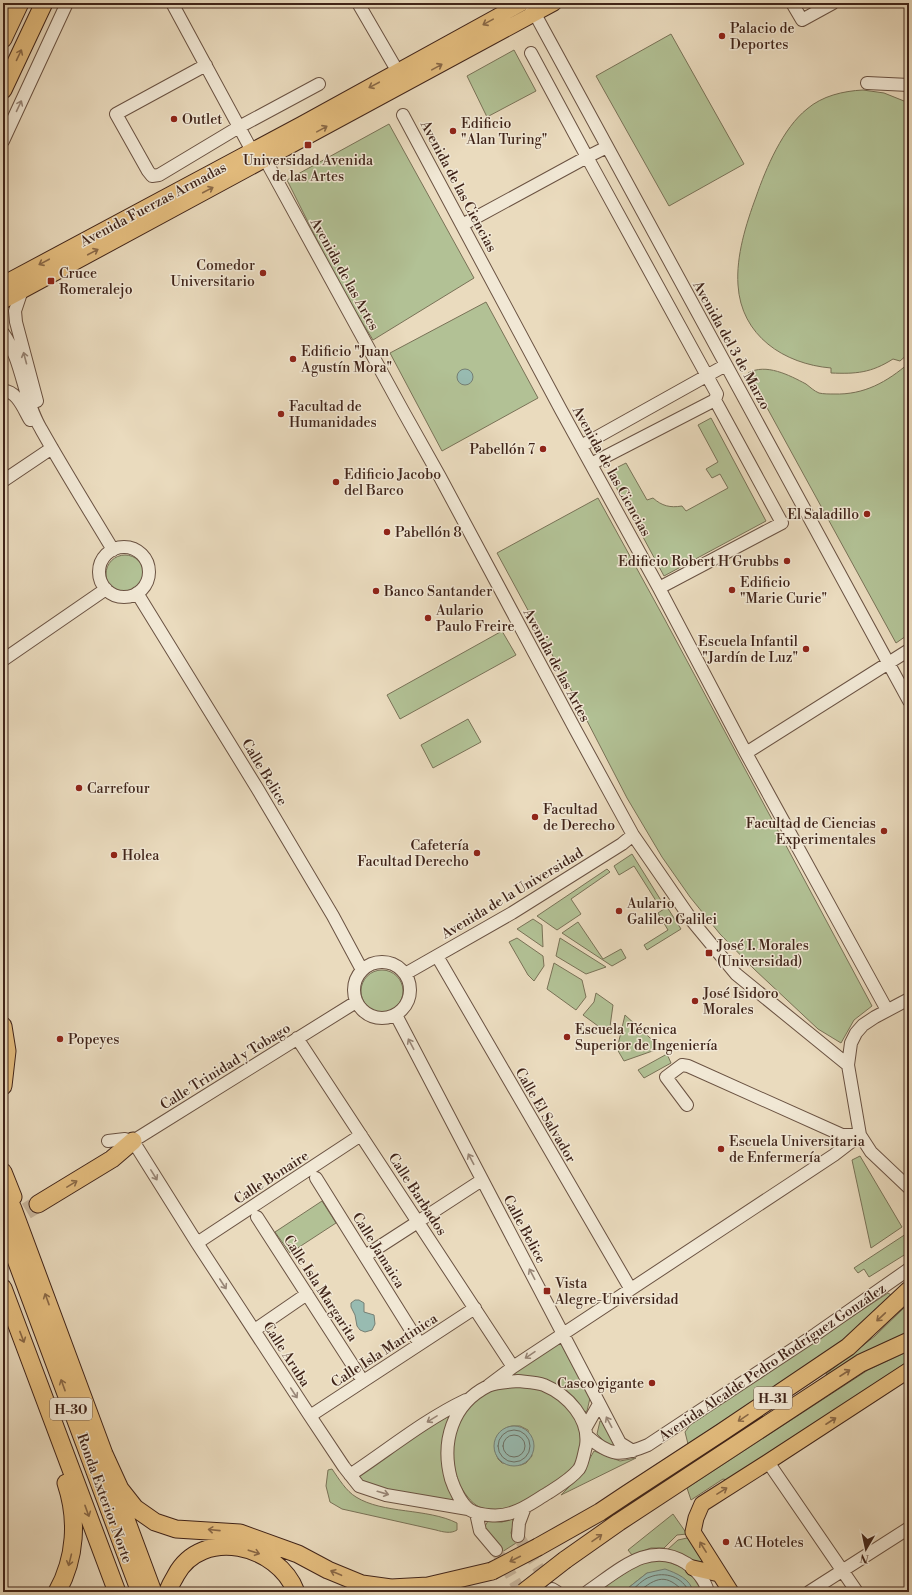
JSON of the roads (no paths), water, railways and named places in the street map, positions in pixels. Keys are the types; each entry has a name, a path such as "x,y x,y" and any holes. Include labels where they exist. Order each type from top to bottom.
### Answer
{"highway":[{"path":"3,40 20,3"},
{"path":"3,90 44,3"},
{"path":"3,1026 7,1051 3,1086"},
{"path":"38,1204 112,1159 133,1141"},
{"path":"3,1172 14,1199 13,1209"},
{"path":"3,1188 13,1209 104,1454 120,1489 135,1508 155,1522 176,1529 240,1533 298,1554 328,1570 362,1584 391,1588 428,1586 470,1579"},
{"name":"Ronda Exterior Norte","path":"3,1225 140,1592"},
{"name":"Ronda Exterior Norte","path":"3,1288 117,1592"},
{"name":"H-31","path":"470,1579 492,1571 600,1512 722,1432 848,1347 909,1290"},
{"name":"H-31","path":"524,1592 619,1522 861,1363 909,1341"},
{"path":"36,1373 53,1444 72,1500 74,1534 70,1561 58,1592"},
{"path":"104,1454 111,1479 153,1592"},
{"path":"168,1592 180,1566 197,1553 218,1546 239,1547 264,1555 281,1569 296,1592"},
{"path":"454,1592 470,1579"}],"main road":[{"name":"Avenida Fuerzas Armadas","path":"3,301 265,160 522,3"},
{"name":"Avenida Fuerzas Armadas","path":"3,284 302,124 401,78 532,8 554,3"},
{"name":"Avenida Fuerzas Armadas","path":"265,160 269,149 298,133 302,124"},
{"path":"731,1592 694,1532 696,1518 702,1504 909,1370"},
{"path":"693,1568 719,1574"}],"street":[{"path":"3,141 67,3"},
{"path":"172,3 252,151"},
{"path":"358,3 401,78"},
{"path":"792,3 802,20 833,3"},
{"name":"Avenida del 3 de Marzo","path":"532,8 909,701"},
{"path":"531,53 717,394 715,400 591,464"},
{"path":"206,65 116,114 148,172 152,176 159,175 239,127 319,84"},
{"path":"867,82 909,85"},
{"name":"Avenida de las Ciencias","path":"403,115 659,588 746,753 887,1010"},
{"path":"462,225 607,147"},
{"name":"Avenida de las Artes","path":"252,151 265,160 402,411 440,477 574,729 633,835 693,922 736,974 848,1065"},
{"path":"22,290 15,311 16,322 43,433"},
{"path":"3,333 11,345 29,401 43,433 113,550"},
{"path":"581,446 726,365"},
{"path":"3,391 10,391 15,395 34,427 43,433"},
{"path":"659,588 782,523 715,400"},
{"path":"3,481 52,448"},
{"path":"122,548 132,549 139,553 145,560 148,569 148,578 144,586 137,593 121,597 112,594 106,589 100,579 100,567 104,557 113,550 122,548"},
{"path":"3,660 106,589"},
{"name":"Calle Belice","path":"137,593 265,802 333,916 362,970"},
{"path":"746,753 909,650"},
{"name":"Avenida de la Universidad","path":"405,974 512,914 622,844 633,835"},
{"name":"Calle El Salvador","path":"437,956 630,1288"},
{"path":"384,962 396,966 405,974 409,985 409,996 404,1007 396,1015 381,1018 370,1016 362,1010 356,1002 354,985 356,977 362,970 372,964 384,962"},
{"path":"909,999 887,1010 863,1025 855,1034 851,1043 848,1065 860,1136 871,1152 909,1188"},
{"name":"Calle Trinidad y Tobago","path":"133,1141 356,1002"},
{"name":"Calle Belice","path":"396,1015 620,1443 633,1451"},
{"name":"Calle Barbados","path":"297,1038 416,1223 475,1308 513,1367"},
{"path":"687,1105 666,1077 682,1065 688,1066 842,1134 860,1136"},
{"name":"Calle Bonaire","path":"197,1243 361,1136"},
{"path":"350,1475 413,1431 489,1385 513,1367 630,1288 714,1235 860,1136"},
{"path":"108,1141 125,1139 133,1141"},
{"name":"Calle Aruba","path":"133,1141 197,1243 310,1416 359,1486 386,1494 472,1511"},
{"name":"Calle Jamaica","path":"316,1178 416,1338"},
{"path":"365,1256 482,1180"},
{"name":"Calle Isla Margarita","path":"257,1217 359,1374"},
{"name":"Avenida Alcalde Pedro Rodríguez González","path":"633,1451 648,1445 700,1411 816,1334 909,1269"},
{"path":"259,1327 307,1294"},
{"name":"Calle Isla Martinica","path":"310,1416 475,1308"},
{"path":"472,1511 494,1515 510,1514 525,1508 574,1475 580,1467 584,1455 586,1431 582,1417 566,1399 544,1385 518,1381 489,1385"},
{"path":"466,1400 459,1412 450,1434 447,1458 452,1483 459,1497 472,1511 480,1531 496,1550"},
{"path":"586,1431 599,1404"},
{"path":"586,1431 595,1443 609,1451 622,1454 633,1451"},
{"path":"768,1462 857,1592"},
{"path":"518,1536 519,1523 525,1508"},
{"path":"809,1592 909,1528"},
{"path":"587,1592 633,1562 650,1555 664,1554 675,1557 693,1568 702,1578 708,1592"}],"water":[{"path":"462,369 468,369 473,374 471,383 468,385 462,385 457,380 457,374"},
{"path":"355,1300 359,1300 364,1303 364,1312 374,1315 375,1324 372,1330 365,1332 360,1330 357,1326 355,1315 351,1307 351,1303"},
{"path":"518,1426 525,1429 531,1435 534,1446 533,1454 525,1463 518,1466 510,1466 503,1463 495,1454 494,1442 497,1435 506,1427"},
{"path":"665,1569 686,1580 692,1587 693,1592 623,1592 647,1573"}],"tunnel":[{"path":"5,1224 38,1204"},
{"path":"518,1536 548,1583"},
{"path":"496,1550 521,1592"}],"place":[{"name":"Palacio de Deportes","path":"722,36"},
{"name":"Outlet","path":"174,119"},
{"name":"Edificio \"Alan Turing\"","path":"453,131"},
{"name":"Universidad Avenida de las Artes","path":"308,145"},
{"name":"Comedor Universitario","path":"263,273"},
{"name":"Cruce Romeralejo","path":"51,281"},
{"name":"Edificio \"Juan Agustín Mora\"","path":"293,359"},
{"name":"Facultad de Humanidades","path":"281,414"},
{"name":"Pabellón 7","path":"543,449"},
{"name":"Edificio Jacobo del Barco","path":"336,482"},
{"name":"El Saladillo","path":"867,514"},
{"name":"Pabellón 8","path":"387,532"},
{"name":"Edificio Robert H Grubbs","path":"787,561"},
{"name":"Edificio \"Marie Curie\"","path":"732,590"},
{"name":"Banco Santander","path":"376,591"},
{"name":"Aulario Paulo Freire","path":"428,618"},
{"name":"Escuela Infantil \"Jardín de Luz\"","path":"806,649"},
{"name":"Carrefour","path":"79,788"},
{"name":"Facultad de Derecho","path":"535,817"},
{"name":"Facultad de Ciencias Experimentales","path":"884,831"},
{"name":"Cafetería Facultad Derecho","path":"477,853"},
{"name":"Holea","path":"114,855"},
{"name":"Aulario Galileo Galilei","path":"619,911"},
{"name":"José I. Morales (Universidad)","path":"709,953"},
{"name":"José Isidoro Morales","path":"695,1001"},
{"name":"Escuela Técnica Superior de Ingeniería","path":"567,1037"},
{"name":"Popeyes","path":"60,1039"},
{"name":"Escuela Universitaria de Enfermería","path":"721,1149"},
{"name":"Vista Alegre-Universidad","path":"547,1291"},
{"name":"Casco gigante","path":"652,1383"},
{"name":"AC Hoteles","path":"726,1542"}]}
